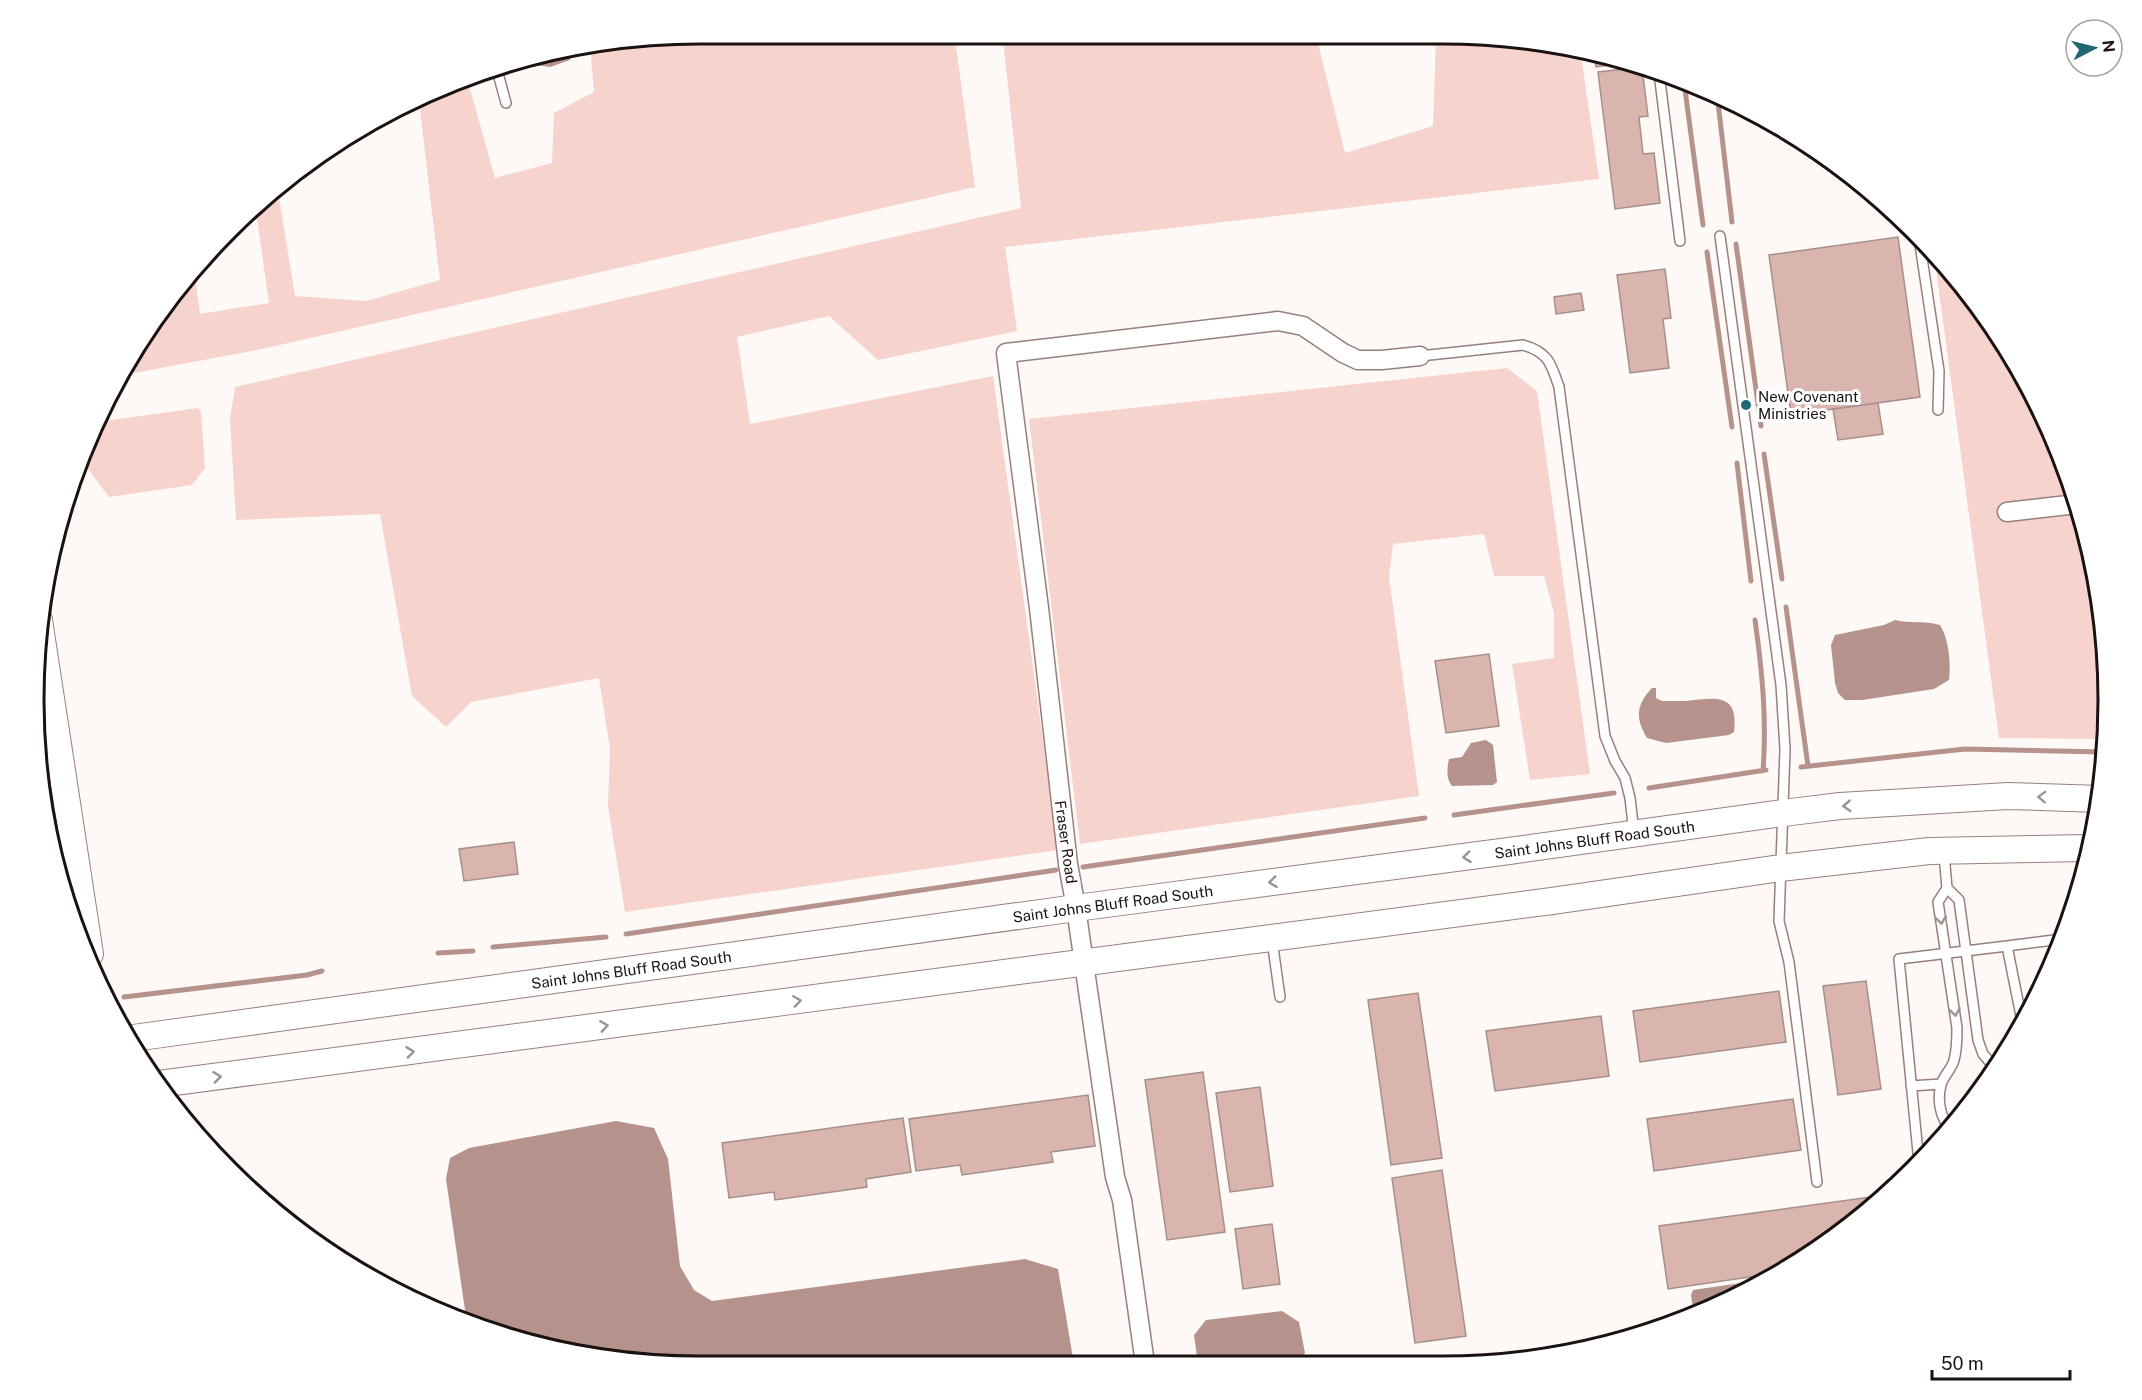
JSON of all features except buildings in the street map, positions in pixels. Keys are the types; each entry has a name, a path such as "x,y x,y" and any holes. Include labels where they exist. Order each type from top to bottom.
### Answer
{"main road":[{"path":"45,659 87,935"},
{"name":"Saint Johns Bluff Road South","path":"137,1037 1783,813 2008,796 2091,799"},
{"path":"167,1083 1552,901 1780,868 1943,851 2081,848"}],"street":[{"name":"Fraser Road","path":"1144,1356 1123,1210 1114,1177 1068,864 1039,608 1006,353 1278,321 1303,326 1343,353 1358,360 1420,356"},
{"path":"2007,512 2069,505"}],"lane":[{"path":"498,75 506,103"},
{"path":"1660,81 1680,240"},
{"path":"1720,236 1781,684 1785,749 1779,921 1789,962 1816,1182"},
{"path":"1921,252 1939,371 1938,410"},
{"path":"1420,356 1523,345 1539,350 1552,367 1560,387 1605,736 1625,778 1634,834"},
{"path":"1943,851 1947,888 1959,900 1978,1040 1983,1054 1990,1062"},
{"path":"1945,1122 1939,1103 1941,1084 1954,1063 1957,1045 1957,1028 1938,902 1947,888"},
{"path":"1271,937 1280,997"},
{"path":"1918,1152 1899,959 2053,940"},
{"path":"2007,946 2020,1011"},
{"path":"1911,1086 1941,1084"}],"shaded area":[{"path":"700,44 956,44 975,187 262,349 134,373 133,368 154,335 195,280 200,314 269,303 257,216 279,196 295,296 366,301 440,280 420,107 469,85 495,178 552,163 554,113 594,92 591,53 614,49"},
{"path":"1004,44 1318,44 1345,153 1433,126 1436,44 1528,49 1581,59 1599,179 1005,247 1017,331 878,360 829,316 737,337 750,424 993,376 1058,850 625,912 608,806 610,749 599,678 471,702 446,727 412,696 380,514 236,520 230,419 235,387 1021,208"},
{"path":"571,56 570,60 550,67 536,65"},
{"path":"1936,267 1963,300 2011,372 2049,449 2076,530 2093,614 2097,657 2097,739 1999,738"},
{"path":"1507,368 1537,391 1590,774 1530,780 1512,664 1554,658 1554,613 1544,576 1494,576 1484,534 1393,544 1389,577 1419,796 1080,844 1029,419"},
{"path":"198,408 201,412 205,468 192,485 109,497 86,467 106,421"},
{"path":"1895,620 1940,625 1949,651 1949,680 1934,689 1862,700 1845,700 1838,693 1835,683 1831,645 1835,635 1884,625"},
{"path":"1652,688 1656,688 1656,698 1662,701 1723,700 1733,710 1734,732 1729,735 1666,743 1647,738 1640,724 1639,712 1643,700"},
{"path":"1486,740 1493,745 1497,782 1493,785 1452,786 1447,769 1449,759 1462,757 1471,743"},
{"path":"616,1121 654,1128 668,1159 680,1266 694,1290 712,1301 1025,1259 1058,1269 1073,1356 657,1355 572,1344 489,1322 465,1313 446,1179 450,1158 469,1148"},
{"path":"1744,1282 1693,1307 1691,1295 1693,1290"},
{"path":"1282,1311 1299,1322 1305,1353 1302,1356 1197,1356 1194,1335 1206,1320"}],"waterway":[{"path":"1685,90 1703,225"},
{"path":"1718,105 1732,222"},
{"path":"1736,244 1761,426"},
{"path":"1707,252 1732,427"},
{"path":"1764,454 1782,579"},
{"path":"1737,463 1751,581"},
{"path":"1786,607 1808,766"},
{"path":"1755,620 1763,695 1763,770"},
{"path":"1801,767 1965,749 2096,752"},
{"path":"1649,788 1766,770"},
{"path":"1454,815 1614,793"},
{"path":"1083,867 1425,818"},
{"path":"626,934 1056,870"},
{"path":"493,947 606,937"},
{"path":"438,953 473,951"},
{"path":"124,997 307,975 322,971"}],"place":[{"name":"New Covenant Ministries","path":"1746,405"}]}
